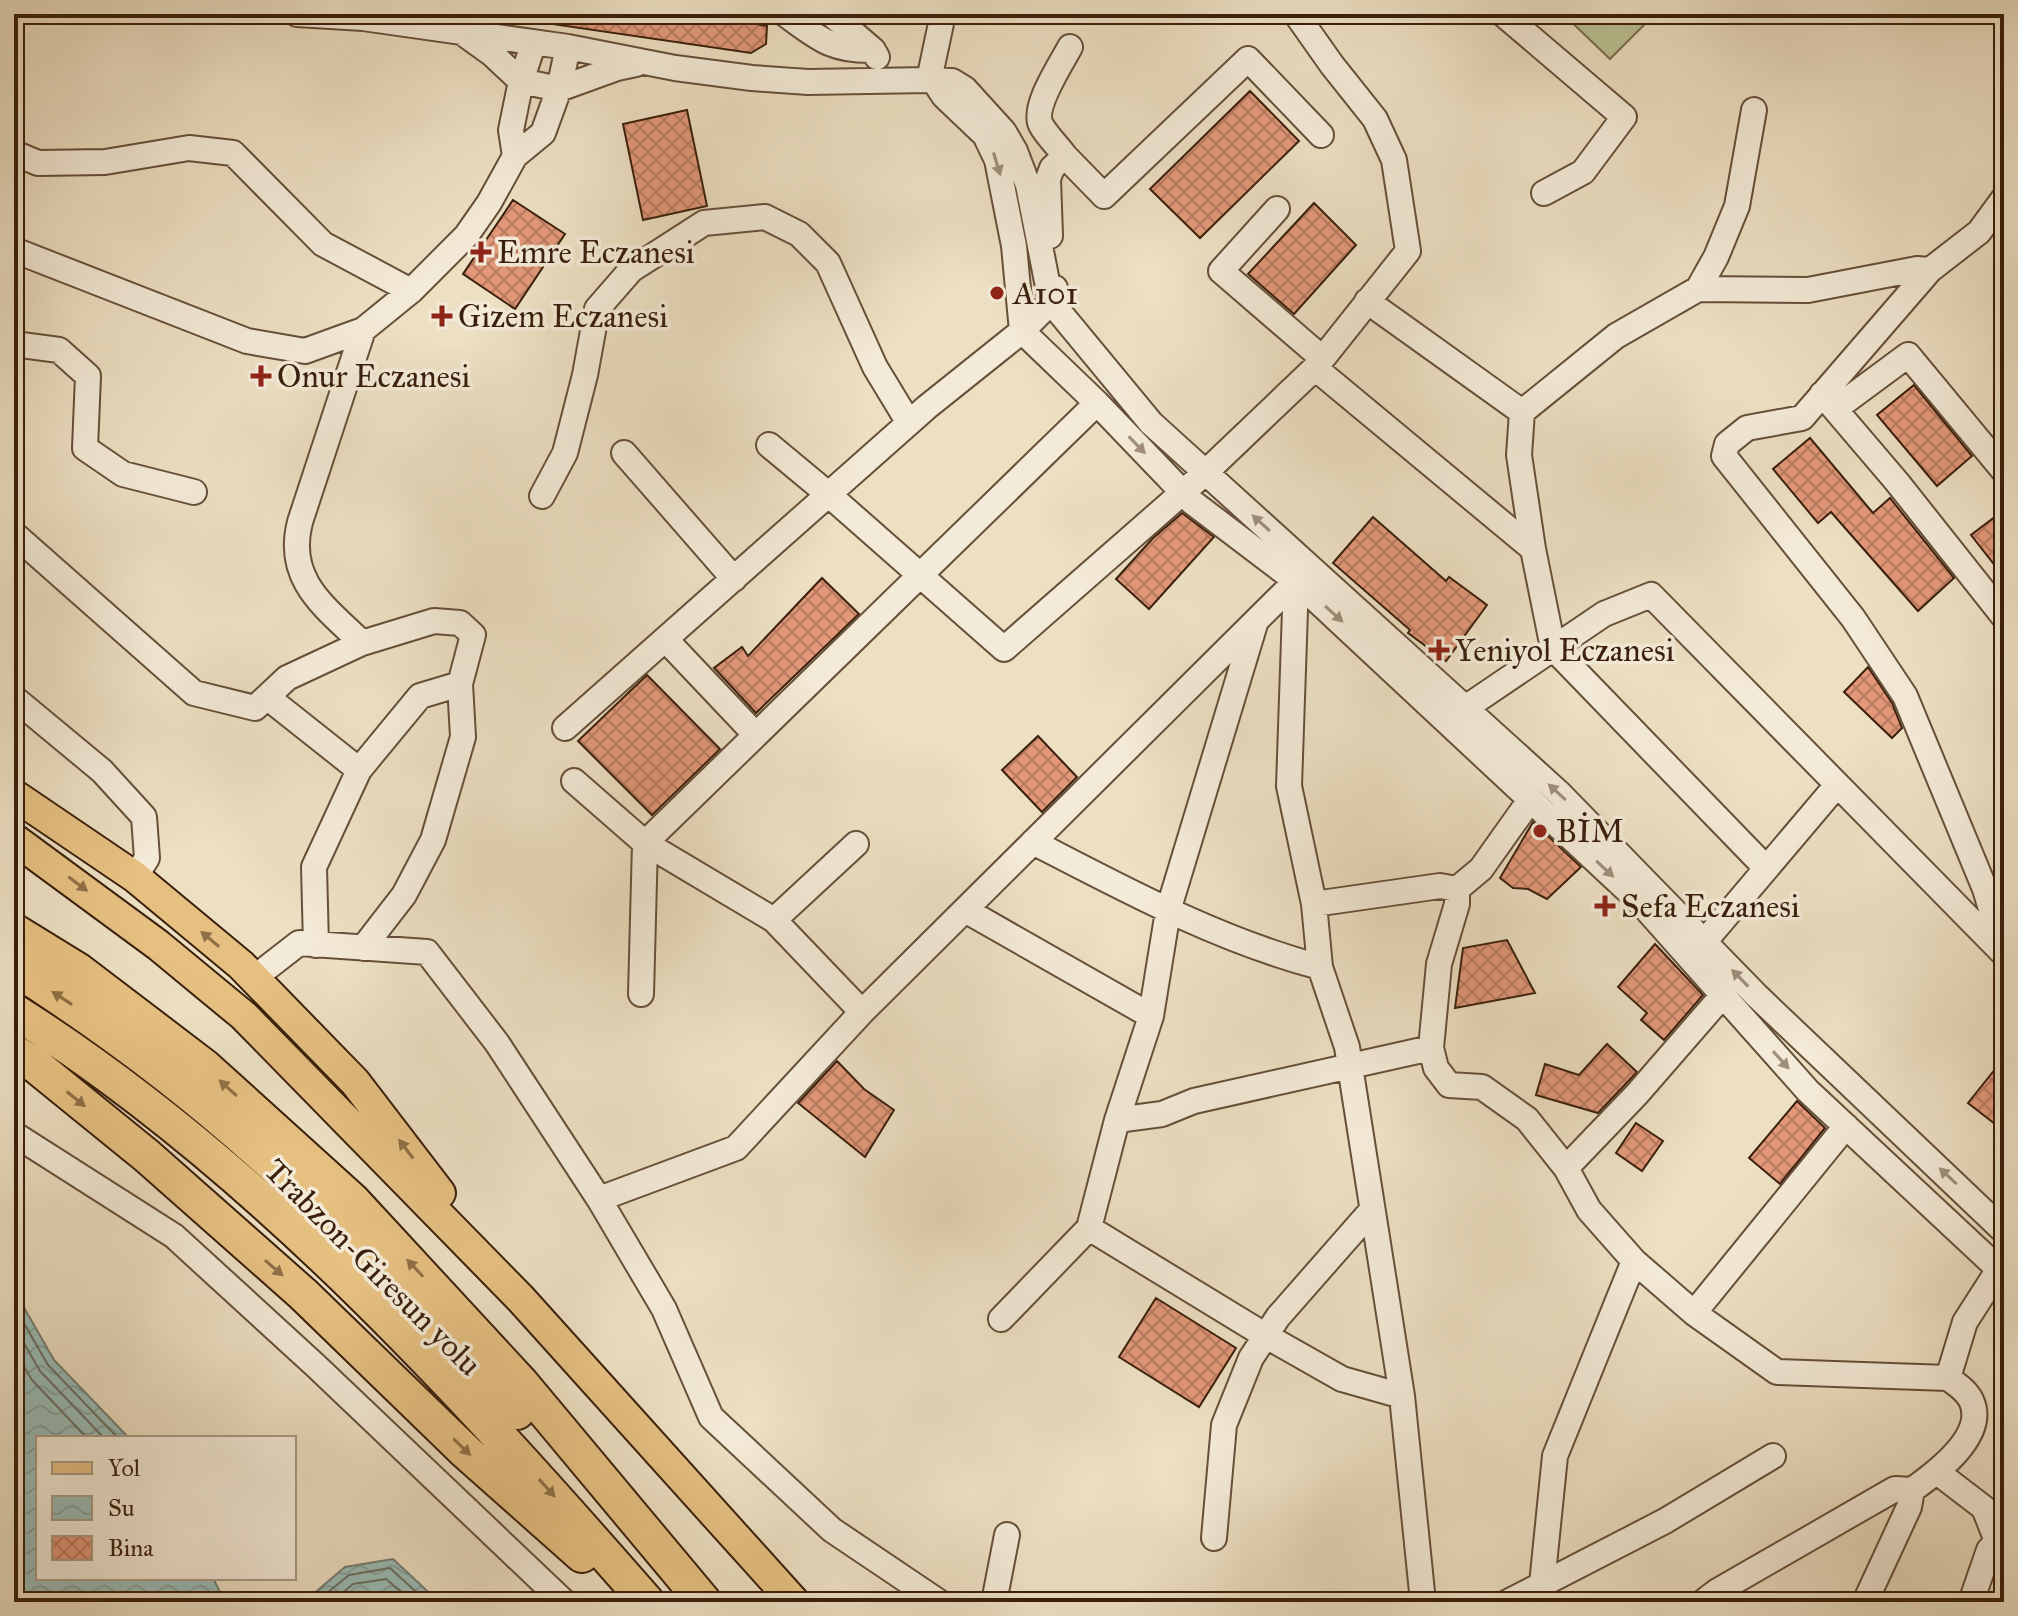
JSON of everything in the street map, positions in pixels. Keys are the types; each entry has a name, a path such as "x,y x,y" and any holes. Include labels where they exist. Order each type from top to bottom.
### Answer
{"highway":[{"path":"14,931 79,971 205,1067 352,1200 521,1383 702,1602"},
{"name":"Trabzon-Giresun yolu","path":"14,968 144,1057 249,1144 387,1298 647,1602"},
{"name":"Trabzon-Giresun yolu","path":"14,1011 54,1036 175,1128 387,1298 702,1602"},
{"path":"14,1052 35,1065 147,1156 303,1294 466,1452 634,1602"}],"main road":[{"path":"14,795 135,877 254,978 355,1082 521,1299"},
{"path":"14,839 158,945 244,1016 521,1299 794,1602"}],"street":[{"path":"297,14 363,16 752,78 808,82 952,81 965,89 1004,132 1015,151 1028,185 1051,302 1151,423 1206,472 1455,714 1530,800 1640,902 1808,1091 2001,1271 1965,1322 1948,1378"},
{"path":"785,14 818,38 840,49 873,50"},
{"path":"831,14 873,50 888,81"},
{"path":"943,14 932,80 944,96 985,135 997,160 1014,246 1022,331 1183,492 1296,581 1455,714 1559,793 1757,996 2004,1231"},
{"path":"769,445 1004,649 1206,472 1319,363 1408,251 1394,160 1375,119 1296,14"},
{"path":"1503,14 1624,117 1583,172 1544,193"},
{"path":"463,33 521,81 559,89 617,68 646,62"},
{"path":"515,156 511,130 521,81 534,42"},
{"path":"14,250 247,341 305,351 363,330 411,291 466,236 515,156 543,133 559,89 568,47"},
{"path":"1070,47 1045,95 1039,113 1040,123 1065,156 1104,196 1248,59 1321,135"},
{"path":"1698,289 1716,257 1737,206 1754,110"},
{"path":"14,153 38,163 105,162 189,148 233,153 323,244 411,291"},
{"path":"565,728 909,423 1022,331 1051,302 1055,293 1048,179 1052,168 1065,156"},
{"path":"1829,402 1930,270 1979,232 2004,198"},
{"path":"1277,209 1221,271 1319,363 1533,549"},
{"path":"542,496 565,453 585,375 597,309 631,270 704,223 765,217 799,234 828,263 875,367 909,423"},
{"path":"1765,867 1553,648 1533,549 1519,455 1522,412 1616,336 1698,289 1808,290 1917,269 1930,270"},
{"path":"1367,301 1522,412"},
{"path":"362,643 308,588 297,562 296,549 300,522 363,330"},
{"path":"14,344 59,350 88,376 85,448 123,474 194,492"},
{"path":"2004,471 1908,355 1802,418 1747,428 1727,444 1724,456 1853,618 1905,696 1985,889 2004,953"},
{"path":"1829,402 2004,617"},
{"path":"641,994 645,843 1097,403"},
{"path":"624,453 734,579"},
{"path":"14,534 194,693 255,708 287,678 362,643 434,621 460,623 473,635 460,684 463,737 433,840 404,895 363,948"},
{"path":"599,1199 736,1148 862,1012 1296,581"},
{"path":"1296,581 1289,786 1314,904 1320,967 1347,1047 1402,1396 1423,1602"},
{"path":"1455,714 1604,614 1651,595 2004,953"},
{"path":"1001,1319 1089,1228 1117,1120 1151,1016 1168,911 1255,621"},
{"path":"666,640 756,735"},
{"path":"316,945 314,867 359,770 420,696 460,684"},
{"path":"267,697 359,770"},
{"path":"14,698 102,771 144,817 147,858 135,877"},
{"path":"574,781 645,843 774,920 862,1012"},
{"path":"1705,941 1837,785"},
{"path":"1314,904 1440,886 1457,889 1481,869 1530,800"},
{"path":"1033,842 1168,911 1269,954 1320,967"},
{"path":"774,920 856,844"},
{"path":"1457,889 1457,904 1439,964 1431,1048 1436,1068 1449,1085 1482,1087 1527,1119 1566,1168 1589,1210 1634,1261 1694,1313 1777,1372 1948,1378 1965,1391 1974,1410 1962,1447 1937,1472 1912,1490 1895,1489 1703,1602"},
{"path":"965,910 1151,1016"},
{"path":"254,978 299,943 427,952 497,1043 599,1199 664,1309 711,1417 832,1530 939,1602"},
{"path":"1566,1168 1637,1094 1723,995"},
{"path":"1117,1120 1162,1114 1194,1101 1431,1048"},
{"path":"1694,1313 1846,1126"},
{"path":"14,1134 174,1236 328,1377 564,1602"},
{"path":"1214,1538 1224,1425 1251,1358 1278,1317 1372,1210"},
{"path":"1089,1228 1342,1379 1402,1396"},
{"path":"1542,1584 1555,1456 1634,1261"},
{"path":"1509,1602 1665,1521 1773,1456"},
{"path":"1937,1472 1984,1508 2001,1544 1989,1550 1971,1602"},
{"path":"1865,1602 1909,1507 1912,1490"},
{"path":"994,1602 1007,1535"}],"green space":[{"path":"1563,14 1643,14 1649,20 1610,59"}],"water":[{"path":"14,1290 54,1360 127,1436 36,1436 36,1580 214,1580 225,1602 14,1602"},
{"path":"393,1559 439,1602 304,1602 345,1567"}],"building":[{"path":"553,14 762,14 760,25 767,26 766,44 751,53 552,24"},
{"path":"1250,91 1299,141 1200,238 1150,189"},
{"path":"687,110 707,206 643,220 623,124"},
{"path":"513,200 565,234 515,309 463,274"},
{"path":"1314,203 1356,245 1294,314 1248,274"},
{"path":"1914,385 1972,456 1937,486 1877,415"},
{"path":"1810,438 1873,513 1890,498 1954,578 1918,611 1831,512 1818,523 1773,469"},
{"path":"2004,510 2004,577 1971,535"},
{"path":"1182,513 1214,537 1149,609 1116,579 1153,538"},
{"path":"1373,517 1446,581 1449,577 1487,605 1446,661 1408,633 1410,630 1333,563"},
{"path":"822,578 859,614 756,713 714,668 742,647 748,656"},
{"path":"1868,667 1892,703 1902,728 1892,738 1844,692"},
{"path":"647,675 720,749 652,815 578,741"},
{"path":"1038,736 1077,777 1042,812 1002,770"},
{"path":"1533,822 1581,867 1547,899 1528,889 1513,888 1500,878"},
{"path":"1507,940 1535,993 1455,1008 1463,948"},
{"path":"1655,944 1703,995 1664,1040 1641,1020 1647,1013 1618,987"},
{"path":"1607,1044 1637,1072 1598,1113 1536,1095 1545,1064 1579,1075"},
{"path":"2004,1058 2004,1131 1968,1103"},
{"path":"837,1061 864,1089 894,1110 865,1157 798,1103"},
{"path":"1797,1101 1825,1128 1780,1184 1749,1158"},
{"path":"1636,1123 1663,1141 1642,1171 1616,1153"},
{"path":"1156,1298 1236,1348 1199,1407 1119,1357"}],"place":[{"name":"Emre Eczanesi","path":"481,252"},
{"name":"A101","path":"997,293"},
{"name":"Gizem Eczanesi","path":"442,316"},
{"name":"Onur Eczanesi","path":"261,376"},
{"name":"Yeniyol Eczanesi","path":"1439,650"},
{"name":"BİM","path":"1540,831"},
{"name":"Sefa Eczanesi","path":"1605,906"}]}
